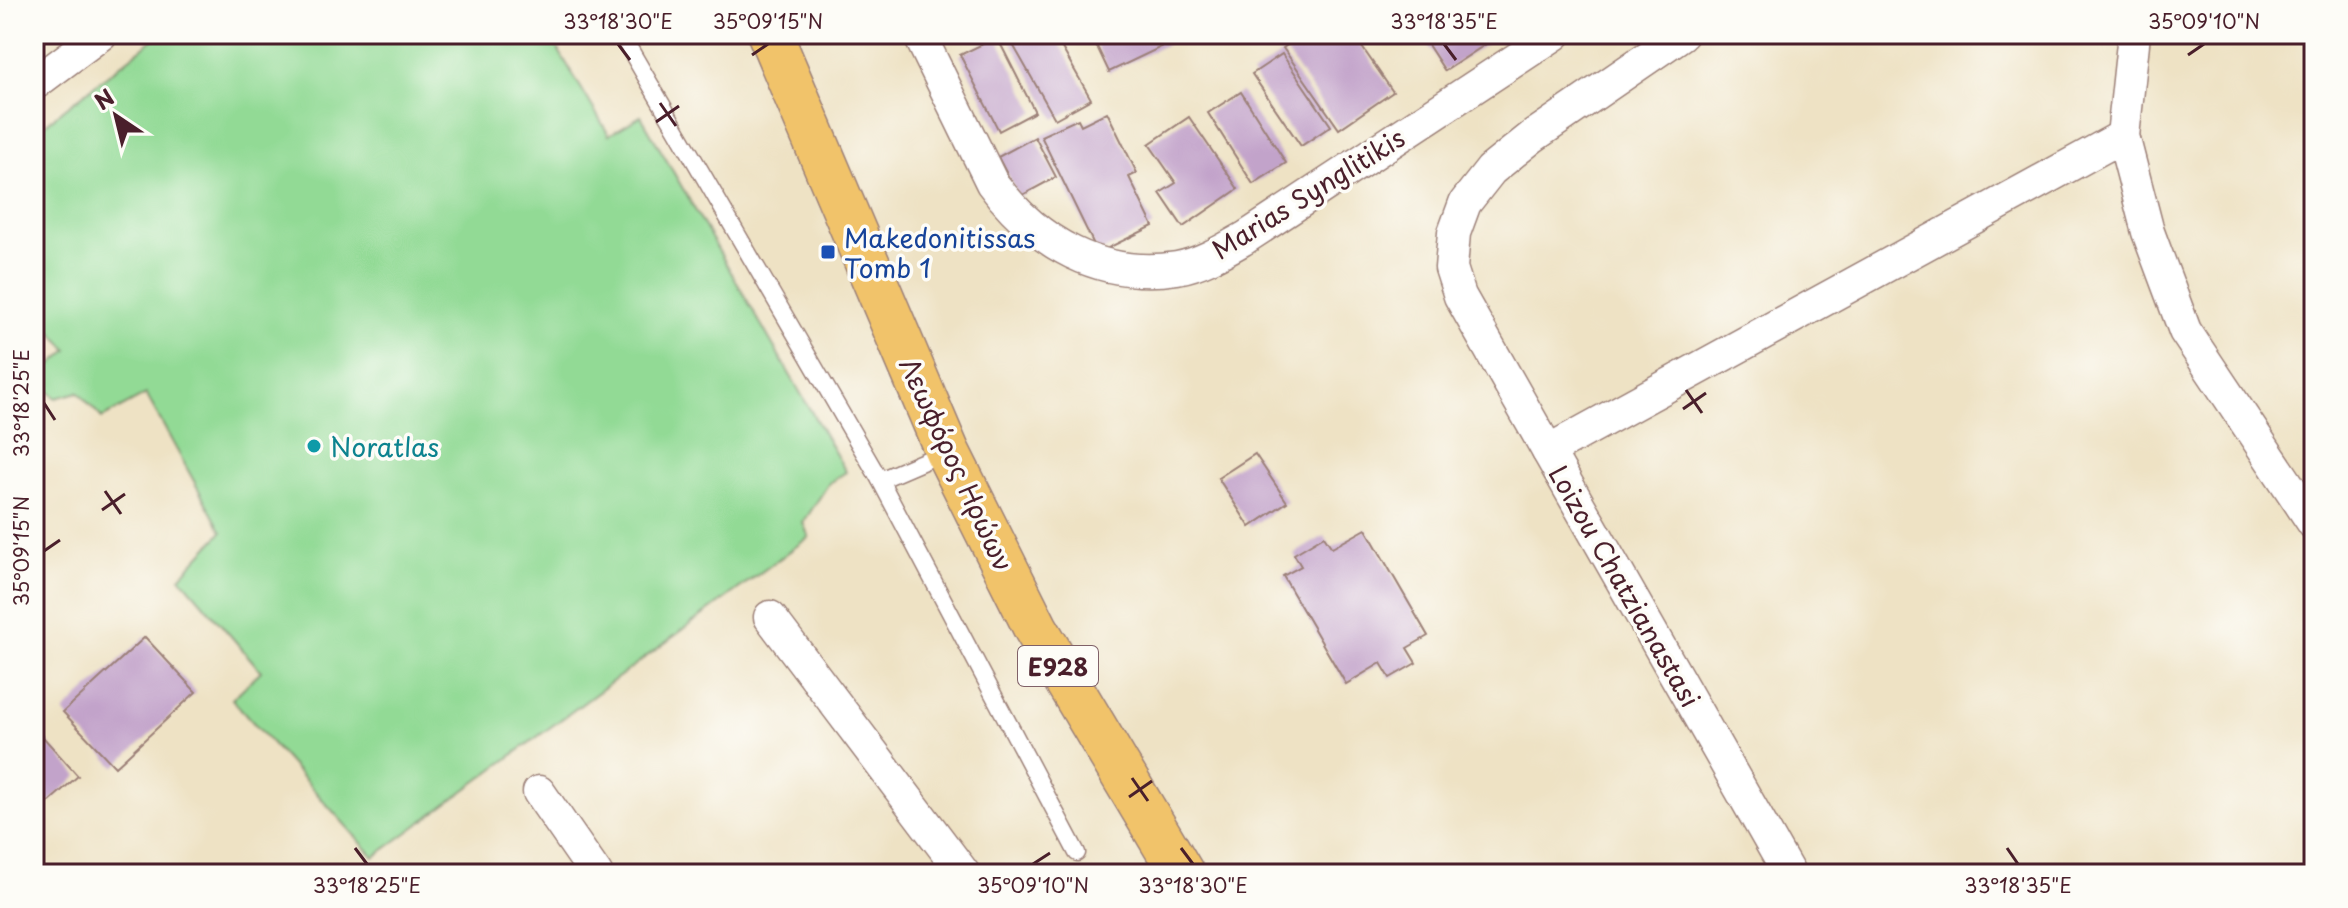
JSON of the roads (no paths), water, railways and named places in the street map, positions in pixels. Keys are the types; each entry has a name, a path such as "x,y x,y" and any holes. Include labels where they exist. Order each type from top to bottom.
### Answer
{"main road":[{"name":"Λεωφόρος Ηρώων","path":"770,34 947,451 1036,629 1182,874"}],"street":[{"path":"34,84 101,34"},
{"name":"Marias Synglitikis","path":"919,34 992,183 1008,205 1033,230 1055,244 1088,259 1131,271 1179,268 1216,255 1555,34"},
{"path":"1548,451 1460,296 1451,268 1454,233 1465,203 1491,170 1532,137 1682,34"},
{"path":"2134,34 2123,136 2148,232 2185,331 2314,524"},
{"name":"Loizou Chatzianastasi","path":"1789,874 1548,451 2123,136"},
{"path":"770,617 964,874"},
{"path":"539,792 596,874"}],"lane":[{"path":"621,34 880,480 1077,853"},
{"path":"880,480 947,451"}],"place":[{"name":"Makedonitissas Tomb 1","path":"828,252"},
{"name":"Noratlas","path":"314,446"}]}
